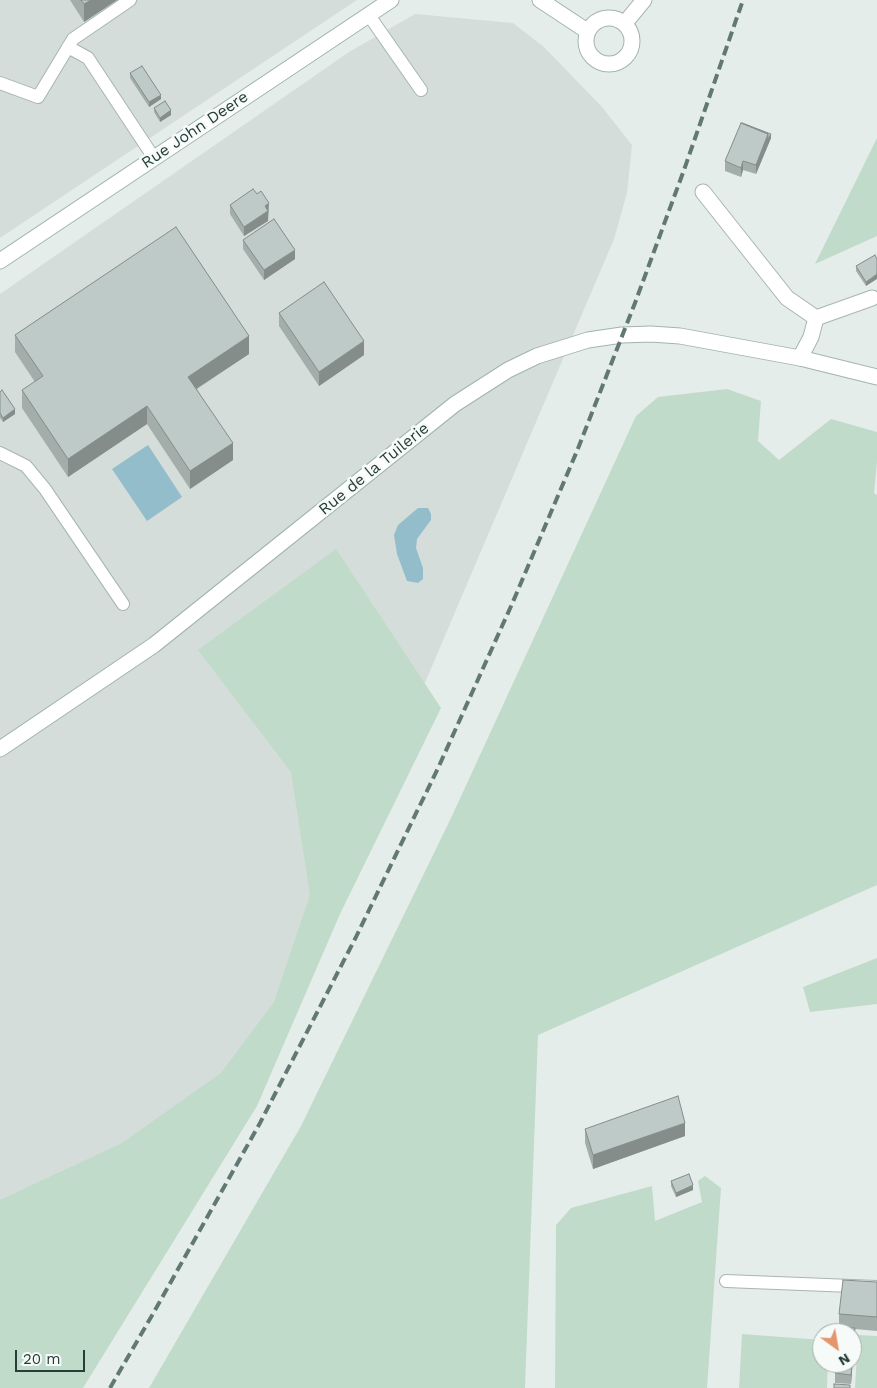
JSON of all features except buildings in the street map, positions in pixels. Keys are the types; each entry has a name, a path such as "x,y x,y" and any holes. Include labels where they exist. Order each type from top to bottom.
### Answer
{"street":[{"name":"Rue John Deere","path":"0,261 391,0"},
{"path":"540,0 587,31"},
{"path":"625,23 644,0"},
{"path":"604,17 612,17 625,23 630,30 632,45 624,59 610,64 595,60 589,54 586,46 587,31 591,25 604,17"},
{"path":"703,192 787,298 816,318"},
{"path":"816,318 874,295"},
{"path":"800,358 811,337 816,318"},
{"name":"Rue de la Tuilerie","path":"0,749 154,645 455,404 508,370 537,356 588,340 622,335 651,334 708,340 800,358 877,377"}],"lane":[{"path":"0,83 38,97 72,38 130,0"},
{"path":"368,14 421,90"},
{"path":"68,46 88,58 154,158"},
{"path":"0,453 26,466 45,489 123,604"},
{"path":"726,1282 877,1287"}],"shaded area":[{"path":"0,0 357,0 0,238"},
{"path":"415,14 513,23 544,47 602,107 632,145 627,193 614,239 263,1063 0,1214 0,294 349,52"}],"green space":[{"path":"877,138 877,236 815,264"},
{"path":"727,389 761,401 758,441 779,460 831,419 877,432 874,493 877,495 877,885 538,1035 525,1388 149,1388 301,1126 451,818 636,416 658,397"},
{"path":"336,549 441,708 340,914 257,1106 83,1388 0,1388 0,1200 122,1143 221,1073 274,1002 310,895 291,772 198,650"},
{"path":"877,958 877,1004 810,1012 803,987"},
{"path":"705,1176 721,1188 707,1388 555,1388 556,1225 571,1208 652,1186 655,1221 702,1202 698,1181"},
{"path":"742,1334 812,1339 812,1373 828,1373 827,1388 739,1388"},
{"path":"862,1335 877,1336 877,1388 855,1388 856,1373 862,1373"}],"water":[{"path":"148,445 182,497 147,521 112,469"},
{"path":"418,508 428,508 431,520 417,539 416,548 423,568 423,579 418,583 407,581 397,554 394,535 398,525"}],"railway":[{"path":"110,1388 260,1123 356,937 439,766 512,604 577,451 635,303 684,170 743,0"}]}
